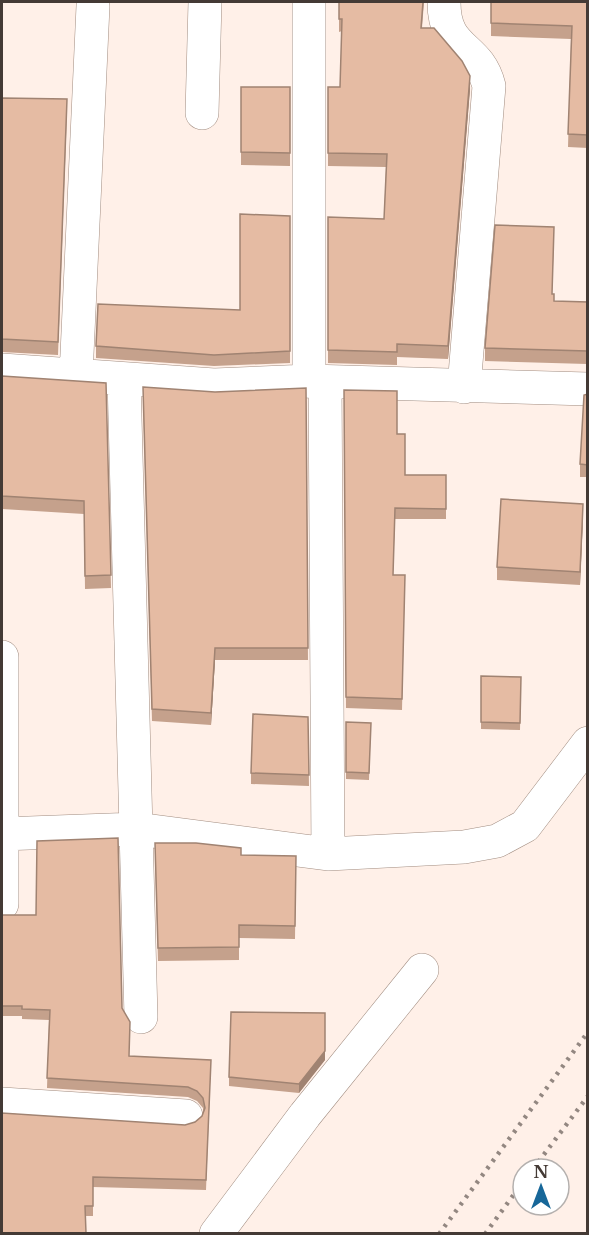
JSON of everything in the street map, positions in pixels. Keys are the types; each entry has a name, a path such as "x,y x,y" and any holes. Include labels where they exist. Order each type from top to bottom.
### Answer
{"street":[{"path":"202,113 205,2"},
{"path":"309,2 328,854"},
{"path":"444,2 444,22 449,34 483,66 489,86 464,387"},
{"path":"76,376 93,6"},
{"path":"2,370 214,385 317,382 588,389"},
{"path":"124,380 141,1017"},
{"path":"2,657 2,904"},
{"path":"2,834 137,829 328,854 464,847 497,841 525,826 588,743"},
{"path":"216,1233 305,1114 422,970"},
{"path":"2,1104 186,1116"}],"building":[{"path":"339,2 423,2 421,28 434,28 462,61 470,76 448,346 397,344 397,352 328,350 328,217 384,219 387,154 328,153 328,87 340,87 342,19 339,19"},
{"path":"491,2 588,2 588,135 568,134 572,26 491,23"},
{"path":"241,87 290,87 290,153 241,152"},
{"path":"2,98 67,99 58,342 2,339"},
{"path":"240,214 290,216 290,351 214,355 96,346 98,304 240,310"},
{"path":"495,225 554,227 552,294 554,294 554,301 588,302 588,358 587,351 485,348"},
{"path":"2,376 106,383 111,575 85,576 84,501 2,496"},
{"path":"143,387 215,392 306,388 308,648 215,648 211,713 152,709"},
{"path":"344,390 397,391 397,434 405,434 405,475 446,475 446,509 395,508 393,575 405,575 402,699 346,697"},
{"path":"588,394 588,465 580,464 584,395"},
{"path":"501,499 583,504 580,572 497,567"},
{"path":"481,676 521,677 520,723 481,722"},
{"path":"253,714 308,717 309,775 251,773"},
{"path":"346,722 371,723 369,773 346,772"},
{"path":"118,838 122,1008 130,1022 129,1056 211,1060 206,1180 93,1177 93,1206 85,1206 86,1233 2,1233 2,1113 185,1125 195,1122 202,1116 205,1108 203,1098 197,1091 188,1087 47,1078 50,1010 2,1006 2,915 36,915 37,841"},
{"path":"155,843 196,843 241,848 241,855 296,856 295,926 239,925 239,947 158,948"},
{"path":"231,1012 325,1013 325,1051 299,1084 229,1077"}],"railway":[{"path":"439,1234 588,1032"},
{"path":"542,1157 588,1096"},
{"path":"485,1234 511,1198"}]}
